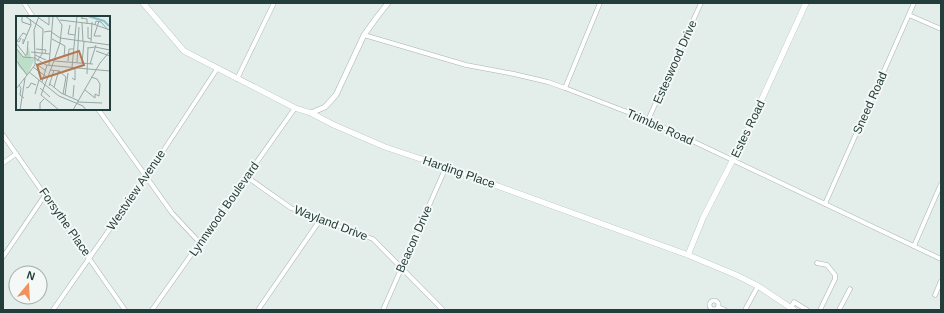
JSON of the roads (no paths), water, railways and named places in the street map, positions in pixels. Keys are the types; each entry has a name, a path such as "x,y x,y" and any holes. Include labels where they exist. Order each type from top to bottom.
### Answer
{"main road":[{"name":"Harding Place","path":"143,3 184,51 295,108 311,113 384,147 446,167 731,272 758,286 792,309"},
{"name":"Estes Road","path":"688,255 703,218 733,161 806,3"}],"street":[{"path":"24,3 32,16"},
{"path":"237,79 274,3"},
{"path":"311,113 325,107 336,95 364,35 388,3"},
{"path":"565,88 599,3"},
{"name":"Esteswood Drive","path":"648,120 701,3"},
{"name":"Sneed Road","path":"825,204 914,3"},
{"path":"909,15 941,29"},
{"name":"Trimble Road","path":"364,35 466,65 548,82 648,120 941,259"},
{"name":"Westview Avenue","path":"53,310 146,177 217,69"},
{"name":"Lynnwood Boulevard","path":"152,310 295,108"},
{"path":"99,110 172,213 200,243"},
{"name":"Forsythe Place","path":"3,135 125,310"},
{"path":"3,164 16,154"},
{"name":"Beacon Drive","path":"383,310 446,167"},
{"name":"Wayland Drive","path":"247,177 292,208 372,239 442,310"},
{"path":"914,246 941,184"},
{"path":"3,257 45,195"},
{"path":"258,310 320,220"},
{"path":"817,263 827,265 835,275 820,310"},
{"path":"935,294 941,281"},
{"path":"745,310 758,286"},
{"path":"839,310 850,289"},
{"path":"792,309 794,302 807,310"},
{"path":"718,307 725,310"}]}
